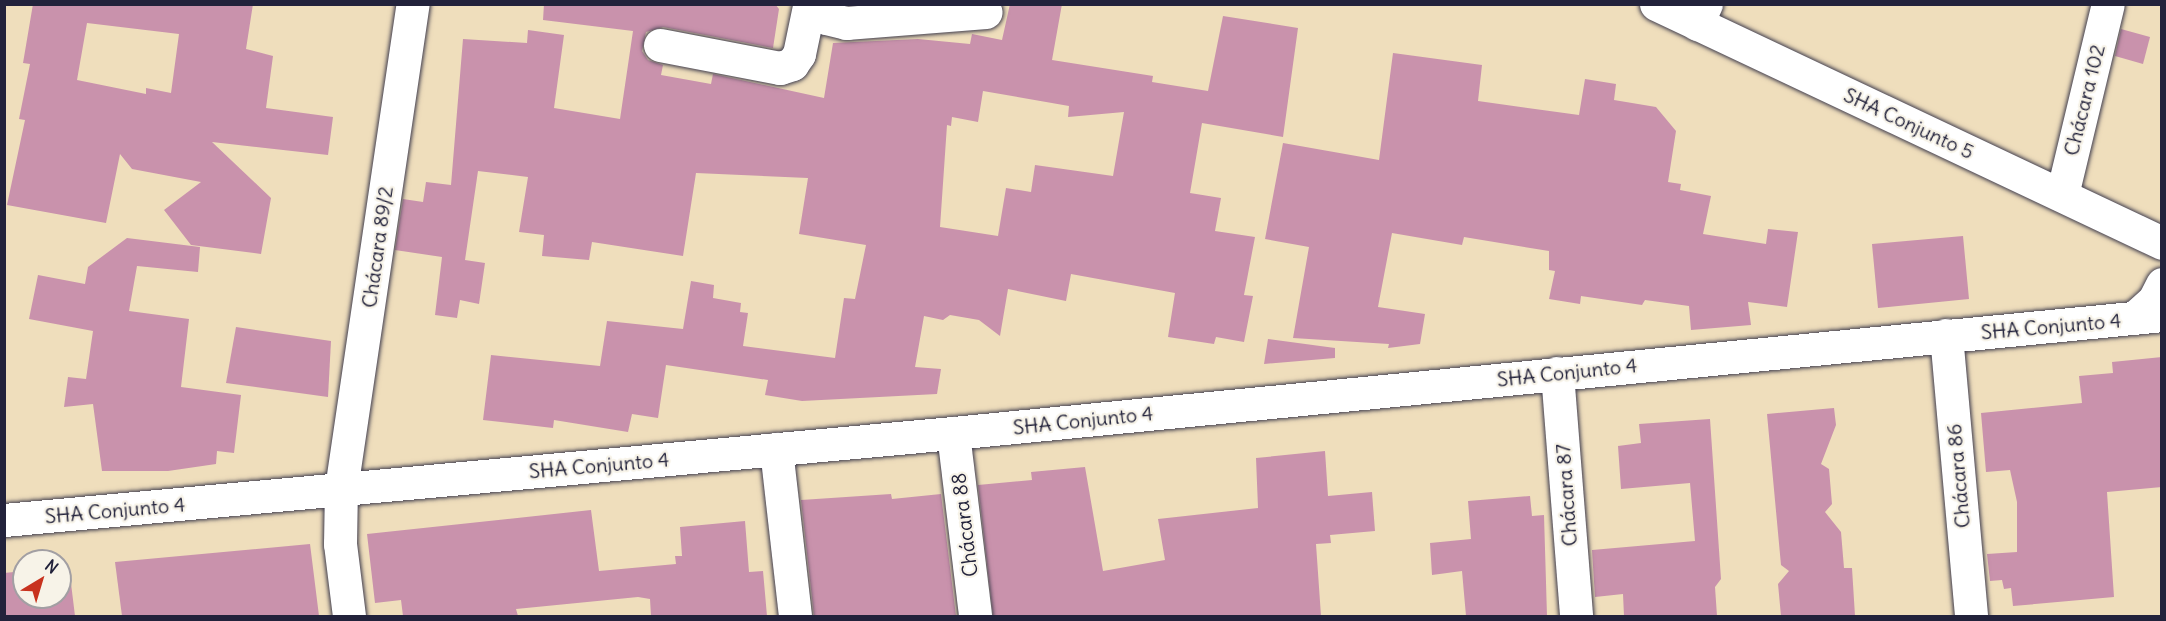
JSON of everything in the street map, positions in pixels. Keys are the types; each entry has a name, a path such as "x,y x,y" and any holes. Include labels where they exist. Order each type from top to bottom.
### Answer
{"street":[{"name":"Chácara 89/2","path":"349,616 340,544 341,489 413,4"},
{"name":"SHA Conjunto 5","path":"1656,4 1701,14 2161,244"},
{"name":"Chácara 102","path":"2062,195 2108,4"},
{"path":"660,45 780,68 792,64 799,54 809,5 826,18 846,23 986,12"},
{"path":"2148,317 2162,284"},
{"name":"SHA Conjunto 4","path":"4,520 953,433 2148,317"},
{"name":"Chácara 86","path":"1946,335 1971,616"},
{"name":"Chácara 87","path":"1557,373 1576,616"},
{"name":"Chácara 88","path":"953,433 975,616"},
{"path":"776,448 795,616"}],"building":[{"path":"33,4 253,4 246,49 273,56 266,108 333,117 328,155 212,142 271,198 261,254 191,245 164,210 201,182 132,169 120,154 106,223 7,205 25,120 19,119 30,64 23,63","holes":["87,23 179,34 171,93 146,88 146,94 77,80"]},
{"path":"544,4 775,4 779,9 773,48 663,27 646,32 642,51 648,60 663,65 661,75 711,84 713,74 824,98 833,43 918,39 970,44 972,34 1002,40 1010,4 1062,4 1052,60 1153,76 1152,82 1208,91 1223,16 1298,28 1283,137 1202,123 1190,193 1221,198 1215,231 1255,237 1244,295 1253,296 1244,342 1216,337 1214,344 1168,337 1175,293 1071,274 1066,301 1008,289 1000,336 979,320 950,315 943,320 924,316 915,367 941,369 937,394 802,401 765,395 768,380 666,365 658,418 632,414 628,432 554,420 553,428 483,420 491,355 600,366 607,321 683,329 691,281 714,285 713,298 741,303 740,312 748,313 743,346 835,358 844,298 855,299 866,245 799,234 808,178 696,173 683,256 592,242 589,260 542,256 544,235 519,232 528,177 478,171 465,260 485,263 479,304 460,300 457,318 435,315 442,257 395,250 403,199 423,202 426,182 451,185 463,39 527,43 528,30 564,35 554,108 620,119 633,31 543,20","holes":["983,91 1069,106 1068,117 1124,112 1113,176 1035,165 1031,192 1006,188 998,236 940,227 947,125 951,126 952,117 978,122"]},
{"path":"2121,29 2150,37 2143,64 2115,56"},
{"path":"1393,53 1482,65 1478,101 1579,115 1585,79 1616,84 1614,100 1656,107 1676,131 1668,182 1681,184 1680,190 1711,196 1703,234 1766,244 1768,229 1798,232 1787,307 1748,302 1751,325 1691,330 1689,306 1645,300 1642,305 1581,296 1580,304 1549,299 1555,271 1549,270 1549,251 1464,237 1462,245 1392,233 1378,307 1425,314 1420,344 1388,348 1389,344 1293,338 1309,247 1265,239 1283,143 1379,160"},
{"path":"1963,236 1969,299 1878,308 1872,244"},
{"path":"127,238 200,247 198,272 137,266 129,311 189,319 181,387 241,395 234,453 217,451 216,464 168,471 102,471 93,404 64,407 68,377 86,379 93,331 29,319 38,275 85,284 88,267"},
{"path":"236,327 331,341 328,397 226,383"},
{"path":"1268,339 1335,348 1335,358 1264,364"},
{"path":"2162,357 2162,487 2107,492 2114,597 2013,606 2011,588 2004,589 2002,580 1990,581 1987,554 2017,552 2017,502 2010,470 1986,472 1981,413 2082,403 2079,376 2113,373 2112,362"},
{"path":"1834,408 1836,425 1821,464 1829,469 1832,504 1825,512 1841,532 1844,568 1852,568 1855,616 1781,616 1778,584 1789,571 1781,565 1767,414"},
{"path":"1710,419 1721,579 1715,587 1717,616 1624,616 1623,594 1595,597 1592,550 1695,541 1690,483 1621,489 1618,446 1641,443 1639,424"},
{"path":"1325,451 1328,496 1372,492 1375,531 1330,535 1331,543 1316,544 1321,616 993,616 978,485 1032,480 1031,472 1085,467 1103,571 1165,560 1158,519 1258,508 1256,458"},
{"path":"891,494 892,499 941,494 956,616 814,616 801,500"},
{"path":"1530,496 1532,516 1544,515 1547,616 1466,616 1462,571 1432,575 1430,543 1471,539 1468,501"},
{"path":"591,510 599,571 676,564 675,556 682,556 680,527 745,521 749,572 763,571 767,616 651,616 650,599 638,597 516,609 518,616 403,616 401,600 375,603 367,534"},
{"path":"310,544 319,616 122,616 115,562"},
{"path":"12,572 12,609 72,609 72,592 75,616 4,616 4,573"}]}
